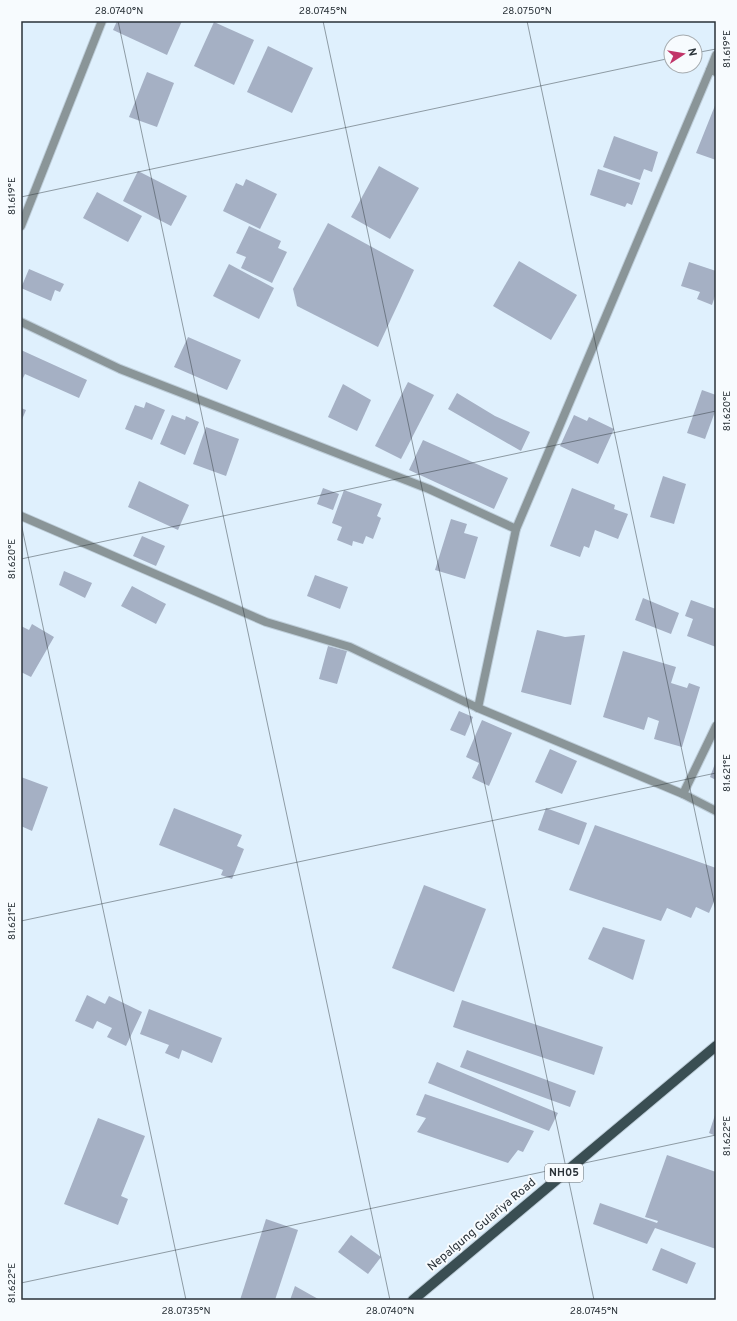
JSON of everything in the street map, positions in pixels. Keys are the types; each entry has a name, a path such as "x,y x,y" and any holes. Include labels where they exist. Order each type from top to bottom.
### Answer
{"main road":[{"name":"Nepalgung Gulariya Road","path":"412,1300 716,1046"}],"street":[{"path":"21,226 102,21"},
{"path":"478,708 516,529 713,71 716,55"},
{"path":"21,322 120,369 429,489 516,529"},
{"path":"21,516 266,622 350,647 478,708 683,794 716,811"},
{"path":"683,794 716,726"}],"building":[{"path":"117,21 182,21 167,55 113,30"},
{"path":"214,22 254,40 234,85 194,66"},
{"path":"268,46 313,68 292,113 247,92"},
{"path":"147,72 174,83 157,127 129,117"},
{"path":"716,103 716,160 696,153"},
{"path":"614,136 658,152 652,172 644,169 640,180 603,167"},
{"path":"379,166 419,188 390,239 351,217"},
{"path":"598,169 640,183 632,205 627,203 625,207 590,195"},
{"path":"138,171 187,196 171,226 123,201"},
{"path":"246,179 277,194 260,229 223,211 236,183 243,186"},
{"path":"97,192 142,216 128,242 83,218"},
{"path":"328,223 414,270 378,347 297,306 293,289"},
{"path":"249,226 281,241 278,248 287,252 272,283 241,268 246,257 236,253"},
{"path":"519,261 577,295 551,340 493,306"},
{"path":"689,262 716,271 716,293 712,305 697,299 700,292 681,286"},
{"path":"229,264 274,288 259,319 213,296"},
{"path":"29,269 64,284 60,292 55,290 51,301 21,288"},
{"path":"188,337 241,360 227,390 174,367"},
{"path":"21,350 87,380 79,398 25,374 21,382"},
{"path":"408,382 434,395 401,459 375,446"},
{"path":"343,384 371,400 357,431 328,417"},
{"path":"702,390 716,395 716,409 705,439 687,433"},
{"path":"457,393 495,416 530,432 521,451 448,409"},
{"path":"146,402 165,410 152,440 125,429 135,405 144,408"},
{"path":"21,408 26,410 21,422"},
{"path":"172,415 185,420 186,416 199,422 185,455 160,444"},
{"path":"574,415 587,421 589,417 614,429 598,464 560,446"},
{"path":"206,427 239,439 226,476 193,464"},
{"path":"423,440 508,478 494,509 409,470"},
{"path":"663,476 686,484 674,524 650,517"},
{"path":"139,481 189,505 178,530 128,507"},
{"path":"323,488 339,494 333,510 317,504"},
{"path":"572,488 615,505 614,509 628,514 618,539 595,530 589,548 584,546 580,557 550,546"},
{"path":"344,490 382,504 377,516 381,518 373,539 366,536 363,544 353,541 352,546 337,540 342,527 332,523"},
{"path":"451,519 467,524 464,533 478,537 465,579 435,570"},
{"path":"142,536 165,546 156,566 133,556"},
{"path":"64,571 92,583 85,598 59,585"},
{"path":"315,575 348,587 340,609 307,596"},
{"path":"132,586 166,604 156,624 121,606"},
{"path":"643,598 679,613 671,634 635,620"},
{"path":"691,600 716,609 716,647 687,636 693,619 685,616"},
{"path":"32,624 54,637 31,677 21,672 21,626 29,630"},
{"path":"537,630 565,637 585,635 571,705 521,692"},
{"path":"328,646 347,651 337,684 319,679"},
{"path":"623,651 676,667 671,683 687,688 689,683 700,687 682,747 654,739 659,721 648,717 644,730 603,717"},
{"path":"459,711 473,717 465,736 450,730"},
{"path":"482,720 512,733 489,786 472,778 479,763 466,757"},
{"path":"550,749 577,761 562,794 535,782"},
{"path":"716,761 716,780 710,777"},
{"path":"21,777 48,787 32,831 21,826"},
{"path":"174,808 242,835 237,846 244,849 232,879 221,875 223,870 159,845"},
{"path":"546,808 587,823 579,845 538,830"},
{"path":"595,825 716,868 716,897 709,913 696,907 691,918 667,908 661,921 569,890"},
{"path":"424,885 486,909 454,992 392,968"},
{"path":"603,927 645,940 633,980 588,959"},
{"path":"87,995 105,1004 109,996 142,1012 126,1046 107,1037 112,1028 97,1021 93,1029 75,1021"},
{"path":"462,1000 603,1047 594,1075 453,1027"},
{"path":"149,1009 222,1038 212,1063 182,1050 179,1059 165,1053 169,1045 140,1034"},
{"path":"467,1050 576,1091 570,1107 460,1067"},
{"path":"437,1062 558,1113 549,1131 428,1083"},
{"path":"425,1094 534,1131 523,1152 518,1150 508,1163 417,1132 426,1118 416,1115"},
{"path":"716,1112 716,1136 709,1133"},
{"path":"98,1118 145,1136 121,1196 128,1199 118,1225 64,1204"},
{"path":"667,1155 716,1172 716,1249 655,1228 647,1244 593,1224 600,1203 657,1223 658,1221 645,1217"},
{"path":"266,1219 298,1230 275,1300 240,1300"},
{"path":"351,1235 381,1257 368,1274 338,1252"},
{"path":"661,1248 696,1263 687,1284 652,1270"},
{"path":"295,1286 311,1295 320,1300 290,1300"}]}
